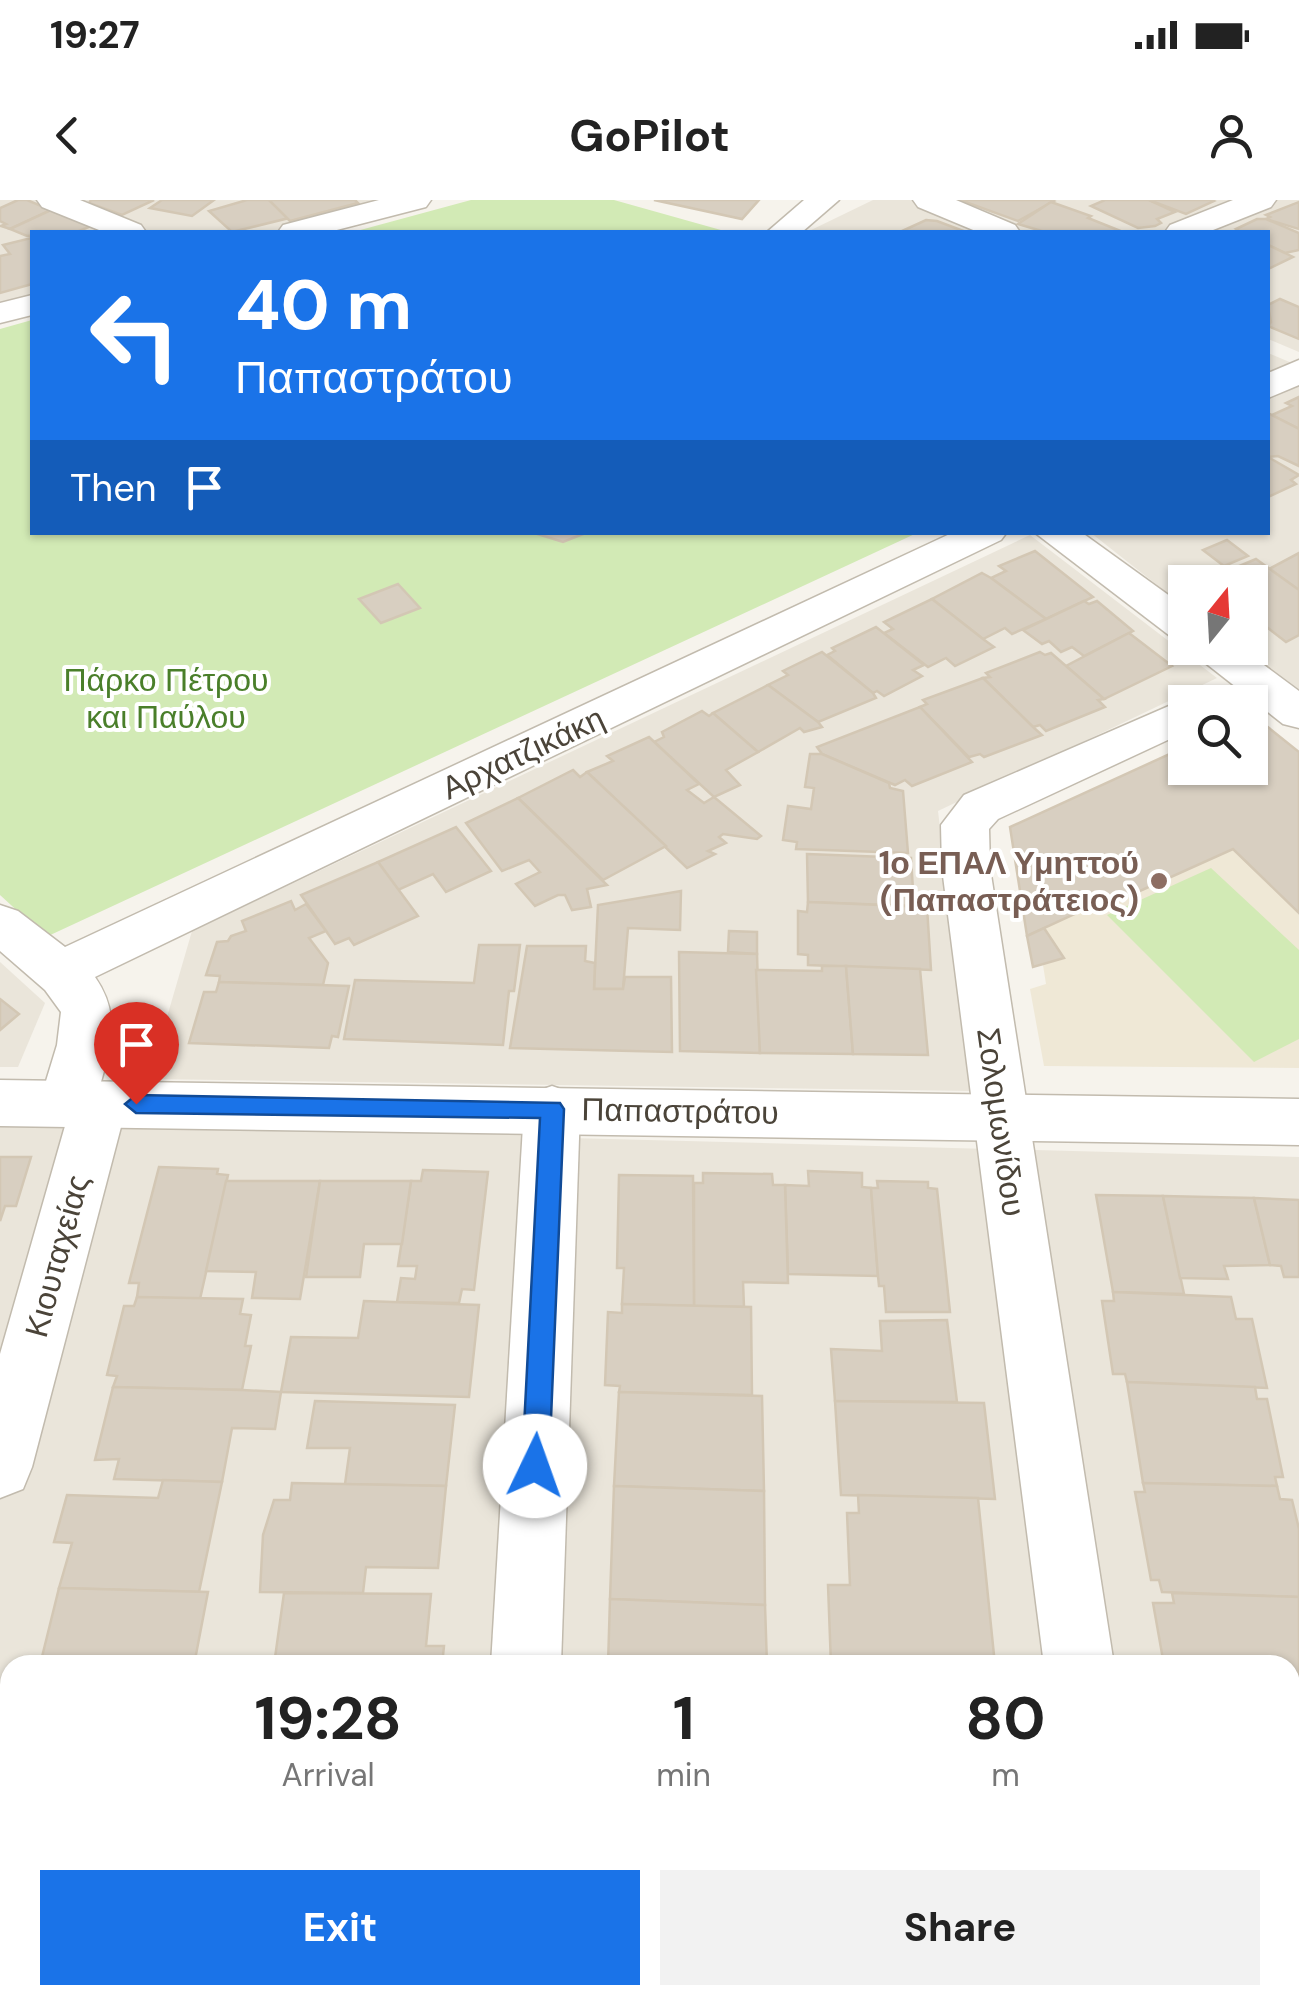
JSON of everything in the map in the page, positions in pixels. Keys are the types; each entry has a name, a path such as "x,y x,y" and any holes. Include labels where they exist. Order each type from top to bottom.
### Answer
{"street":[{"path":"55,200 125,230"},
{"path":"302,230 415,200"},
{"path":"785,230 824,200"},
{"path":"930,200 999,230"},
{"path":"1186,230 1260,200"},
{"path":"0,313 30,305"},
{"path":"1270,349 1299,362"},
{"path":"1270,386 1299,370"},
{"name":"Αρχατζικάκη","path":"60,972 975,535"},
{"path":"1058,535 1168,615"},
{"path":"1248,685 1299,656"},
{"path":"1238,665 1299,713"},
{"name":"Σολομωνίδου","path":"1078,1655 966,868 965,825 981,807 1168,722"},
{"name":"Κιουταχείας","path":"0,924 60,972 81,997 88,1014 83,1104 0,1467"},
{"name":"Παπαστράτου","path":"0,1103 1299,1122"},
{"path":"526,1655 552,1109"}],"shaded area":[{"path":"0,200 393,200 279,230 30,230 30,297 0,305"},
{"path":"873,200 910,200 981,230 811,230"},
{"path":"942,200 1299,200 1299,352 1270,340 1270,230 1013,230"},
{"path":"1270,354 1299,366 1299,699 1256,665 1268,665 1268,565 1168,565 1168,594 1094,535 1270,535"},
{"path":"1030,535 1168,641 1168,665 1200,665 1217,678 1202,685 1168,685 1168,701 938,811 971,1091 149,1079 192,931"},
{"name":"1ο ΕΠΑΛ Υμηττού (Παπαστράτειος)","path":"1268,727 1299,752 1299,1068 1044,1066 1030,989 1046,984 1043,965 1033,967 1010,827 1168,755 1168,785 1268,785"},
{"path":"0,962 45,1003 18,1067 0,1067"},
{"path":"0,1122 525,1132 493,1655 0,1655"},
{"path":"570,1138 1299,1157 1299,1655 547,1655"}],"green space":[{"path":"471,200 614,200 721,230 360,230"},
{"name":"Πάρκο Πέτρου και Παύλου","path":"30,321 30,535 913,535 46,937 0,895 0,329"},
{"path":"1211,868 1299,950 1299,1039 1254,1062 1107,915"}],"building":[{"path":"18,200 51,210 10,229 1,226 6,224 0,221 0,208"},
{"path":"154,200 122,215 89,203"},
{"path":"162,200 214,200 192,216 150,208"},
{"path":"247,200 269,200 289,218 230,230 209,211"},
{"path":"269,200 355,200 358,203 290,221"},
{"path":"654,200 759,200 742,219"},
{"path":"960,200 1052,200 1054,201 1018,221"},
{"path":"1105,200 1149,200 1175,212 1157,219 1161,223 1155,226 1138,228 1091,206"},
{"path":"1149,200 1212,200 1214,201 1186,214"},
{"path":"1051,202 1118,230 1038,230 1018,224"},
{"path":"1299,202 1299,229 1266,219 1270,217 1266,215"},
{"path":"51,210 91,226 82,230 30,230 27,236 10,229"},
{"path":"1266,219 1299,233 1299,250 1285,253 1270,246 1270,230 1236,229"},
{"path":"926,220 961,230 904,230"},
{"path":"30,238 30,285 0,293 0,256 10,254 3,245"},
{"path":"1270,246 1285,253 1293,257 1270,268"},
{"path":"1280,299 1299,307 1299,339 1270,327 1270,304"},
{"path":"1299,397 1299,429 1272,415 1292,406 1286,403"},
{"path":"1270,414 1299,429 1299,466 1278,456 1270,457"},
{"path":"1270,458 1299,475 1291,480 1296,484 1270,496"},
{"path":"541,535 580,535 563,542"},
{"path":"1227,540 1248,556 1223,565 1203,550"},
{"path":"1035,551 1093,597 1046,619 991,578 1006,571 999,566"},
{"path":"1299,553 1299,590 1269,569"},
{"path":"1256,559 1264,565 1242,565"},
{"path":"1268,568 1299,590 1299,635 1286,642 1268,628"},
{"path":"982,573 1046,619 1012,634 1005,628 983,639 932,599"},
{"path":"398,584 420,608 381,623 359,599"},
{"path":"932,599 994,647 955,666 946,658 928,667 884,633 893,629 884,622"},
{"path":"1084,601 1097,601 1133,631 1084,656 1072,647 1061,652 1049,641 1042,644 1023,630"},
{"path":"876,627 924,665 913,670 922,676 884,696 873,693 827,655 835,651 832,648"},
{"path":"1129,633 1172,666 1104,699 1066,666"},
{"path":"822,652 876,698 818,722 768,685 788,675 783,671"},
{"path":"1040,652 1051,653 1104,699 1098,700 1105,707 1046,731 1040,725 1033,727 983,678 990,677 986,673"},
{"path":"983,678 1042,735 984,757 969,757 920,707 927,704 923,700"},
{"path":"768,685 822,727 804,732 800,728 758,752 713,713"},
{"path":"920,707 972,762 912,786 905,780 895,785 822,754 817,747"},
{"path":"702,711 709,716 713,713 758,752 726,770 740,785 714,797 654,742 664,737 662,732"},
{"path":"1268,727 1299,752 1299,913 1233,849 1100,909 1096,904 1027,936 1010,827 1168,755 1168,785 1268,785"},
{"path":"649,737 699,784 687,790 704,803 714,797 761,836 757,839 723,834 719,837 726,843 708,851 715,854 687,868 587,772 613,761 607,756"},
{"path":"810,754 822,754 903,791 908,853 796,849 797,842 783,840 788,806 811,809 814,788 805,787"},
{"path":"573,770 580,777 587,772 666,846 603,880 518,798"},
{"path":"518,798 607,885 587,889 591,907 572,910 565,895 535,906 516,884 540,872 529,860 502,871 466,823"},
{"path":"456,827 491,871 446,892 433,874 398,890 378,862"},
{"path":"807,854 911,858 914,906 808,902"},
{"path":"378,862 418,916 354,945 349,938 335,944 301,895"},
{"path":"681,891 680,930 628,928 623,989 594,989 598,905"},
{"path":"291,901 295,910 306,904 326,931 309,938 328,963 323,985 219,982 220,976 206,975 217,942 246,931 242,921"},
{"path":"808,902 927,907 931,970 808,965 808,955 798,954 798,911 807,912"},
{"path":"1044,928 1064,958 1033,967 1027,936"},
{"path":"729,931 757,932 757,954 728,952"},
{"path":"479,945 520,945 514,991 509,991 503,1045 344,1039 355,980 474,983"},
{"path":"527,946 586,946 585,961 595,963 594,989 623,989 625,977 671,977 672,1052 510,1048"},
{"path":"679,952 757,954 760,1053 680,1051"},
{"path":"822,966 846,966 853,1054 760,1053 756,970 822,971"},
{"path":"846,966 920,969 928,1055 853,1054"},
{"path":"219,982 349,986 338,1037 332,1036 329,1048 189,1043 204,992 216,992"},
{"path":"0,999 19,1014 0,1030"},
{"path":"0,1157 31,1157 16,1206 5,1206 0,1221"},
{"path":"159,1167 218,1169 217,1174 228,1175 200,1299 137,1297 139,1283 129,1283"},
{"path":"423,1170 488,1172 474,1290 462,1289 459,1303 397,1302 401,1278 415,1279 417,1266 398,1266 411,1181 421,1181"},
{"path":"808,1171 862,1173 862,1187 871,1188 878,1276 788,1274 785,1185 809,1186"},
{"path":"703,1173 772,1174 773,1185 785,1185 788,1283 743,1282 744,1307 694,1306 694,1183 703,1183"},
{"path":"619,1175 693,1176 694,1306 622,1304 624,1268 617,1268"},
{"path":"226,1181 320,1181 300,1299 252,1298 256,1272 206,1271"},
{"path":"320,1181 411,1181 402,1244 364,1244 360,1277 306,1277"},
{"path":"877,1181 928,1182 928,1188 937,1189 950,1312 886,1312 884,1286 879,1286 871,1188 878,1188"},
{"path":"1096,1195 1163,1196 1184,1294 1113,1292"},
{"path":"1163,1196 1254,1198 1270,1265 1224,1266 1228,1279 1180,1278"},
{"path":"1254,1198 1299,1200 1299,1277 1284,1277 1281,1266 1270,1265"},
{"path":"1113,1292 1231,1297 1236,1319 1252,1319 1267,1388 1127,1382 1125,1374 1113,1374 1102,1301 1114,1301"},
{"path":"137,1297 243,1299 240,1314 251,1315 245,1346 251,1346 242,1390 113,1387 117,1376 107,1375 124,1306 134,1306"},
{"path":"364,1301 479,1305 469,1397 281,1392 291,1337 358,1338"},
{"path":"622,1304 751,1307 752,1395 619,1392 620,1386 605,1385 608,1312 622,1313"},
{"path":"947,1320 957,1402 835,1401 831,1349 882,1351 880,1321"},
{"path":"1127,1382 1255,1387 1257,1399 1267,1399 1283,1477 1275,1477 1277,1486 1143,1483"},
{"path":"113,1387 281,1392 275,1429 232,1428 222,1482 114,1479 119,1459 95,1460"},
{"path":"619,1392 762,1396 764,1491 614,1486"},
{"path":"315,1401 455,1405 446,1486 345,1484 350,1448 307,1448"},
{"path":"835,1401 984,1403 995,1499 841,1495"},
{"path":"163,1480 222,1482 199,1592 59,1588 72,1543 54,1542 67,1495 158,1498"},
{"path":"292,1483 446,1486 438,1568 366,1567 363,1593 260,1592 263,1535 274,1500 290,1500"},
{"path":"1143,1483 1277,1486 1280,1499 1292,1500 1299,1529 1299,1597 1162,1592 1159,1580 1151,1580 1135,1492 1145,1492"},
{"path":"614,1486 764,1491 765,1605 610,1599"},
{"path":"858,1495 978,1498 994,1655 831,1655 828,1585 850,1585 847,1513 859,1513"},
{"path":"59,1588 208,1592 196,1655 42,1655"},
{"path":"284,1593 431,1594 426,1646 444,1646 443,1655 275,1655"},
{"path":"1172,1593 1299,1597 1299,1655 1162,1655 1153,1603 1174,1603"},
{"path":"610,1599 765,1605 767,1655 608,1655"}],"place":[{"name":"1ο ΕΠΑΛ Υμηττού (Παπαστράτειος)","path":"1159,881"}],"route":[{"path":"136,1104 552,1109 535,1466"}]}
